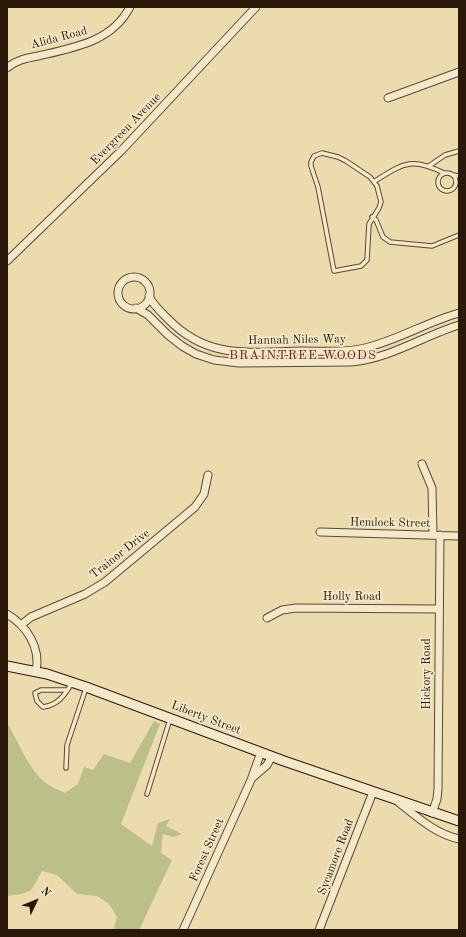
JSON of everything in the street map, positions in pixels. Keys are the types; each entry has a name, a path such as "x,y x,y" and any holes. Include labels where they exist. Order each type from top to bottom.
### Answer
{"main road":[{"name":"Liberty Street","path":"7,666 36,671 70,686 86,687 272,756 459,822"}],"street":[{"name":"Alida Road","path":"7,68 18,61 76,47 102,37 117,26 130,7"},
{"name":"Evergreen Avenue","path":"7,261 121,151 256,7"},
{"path":"388,98 459,72"},
{"name":"Hannah Niles Way","path":"459,313 361,349 228,351 201,344 184,334 172,324 156,306 149,296 147,285 141,279 130,277 123,281 118,288 119,299 127,307 136,308 148,315 177,343 202,356 233,363 295,363 363,360 381,356 459,325"},
{"path":"136,308 146,303 149,296"},
{"path":"406,333 411,344"},
{"path":"295,351 295,363"},
{"name":"Hickory Road","path":"422,464 429,478 433,493 439,609 438,789 437,799 432,813"},
{"name":"Trainor Drive","path":"21,625 35,615 85,594 111,577 195,507 204,494 208,475"},
{"name":"Hemlock Street","path":"320,532 459,536"},
{"name":"Holly Road","path":"267,618 282,610 296,608 439,609"},
{"path":"7,614 21,625 30,636 38,661 36,671"},
{"name":"Forest Street","path":"183,930 251,780 261,752"},
{"name":"Forest Street","path":"251,780 267,765 272,756"},
{"name":"Sycamore Road","path":"319,930 372,792"},
{"name":"Liberty Street","path":"395,800 436,830 446,836 459,839"}],"lane":[{"path":"429,166 445,155 459,151"},
{"path":"322,153 338,157 374,181 377,186 381,202 379,208 372,217 368,228 368,257 366,263 359,267 334,271 318,187 312,166 312,159 316,154 322,153"},
{"path":"374,181 405,164 417,163 429,166 444,174 447,173 459,176"},
{"path":"444,174 439,177 438,184 440,189 446,192 452,190 456,186 456,180 453,175"},
{"path":"372,217 376,220 383,237 390,242 432,246 459,235"},
{"path":"70,686 63,696 52,706 43,707 37,701 35,693 41,690 70,686"},
{"path":"66,768 67,745 86,687"},
{"path":"147,794 170,718"}],"green space":[{"path":"154,721 160,724 121,824 152,846 158,823 170,819 166,826 182,834 173,837 163,834 161,853 172,860 139,930 113,930 117,917 109,904 97,896 77,894 57,875 42,871 30,891 22,894 7,896 7,723 34,770 46,783 65,793 78,784 84,767 93,770 104,754 130,763"}],"district":[{"name":"BRAINTREE WOODS","path":"303,356"}]}
